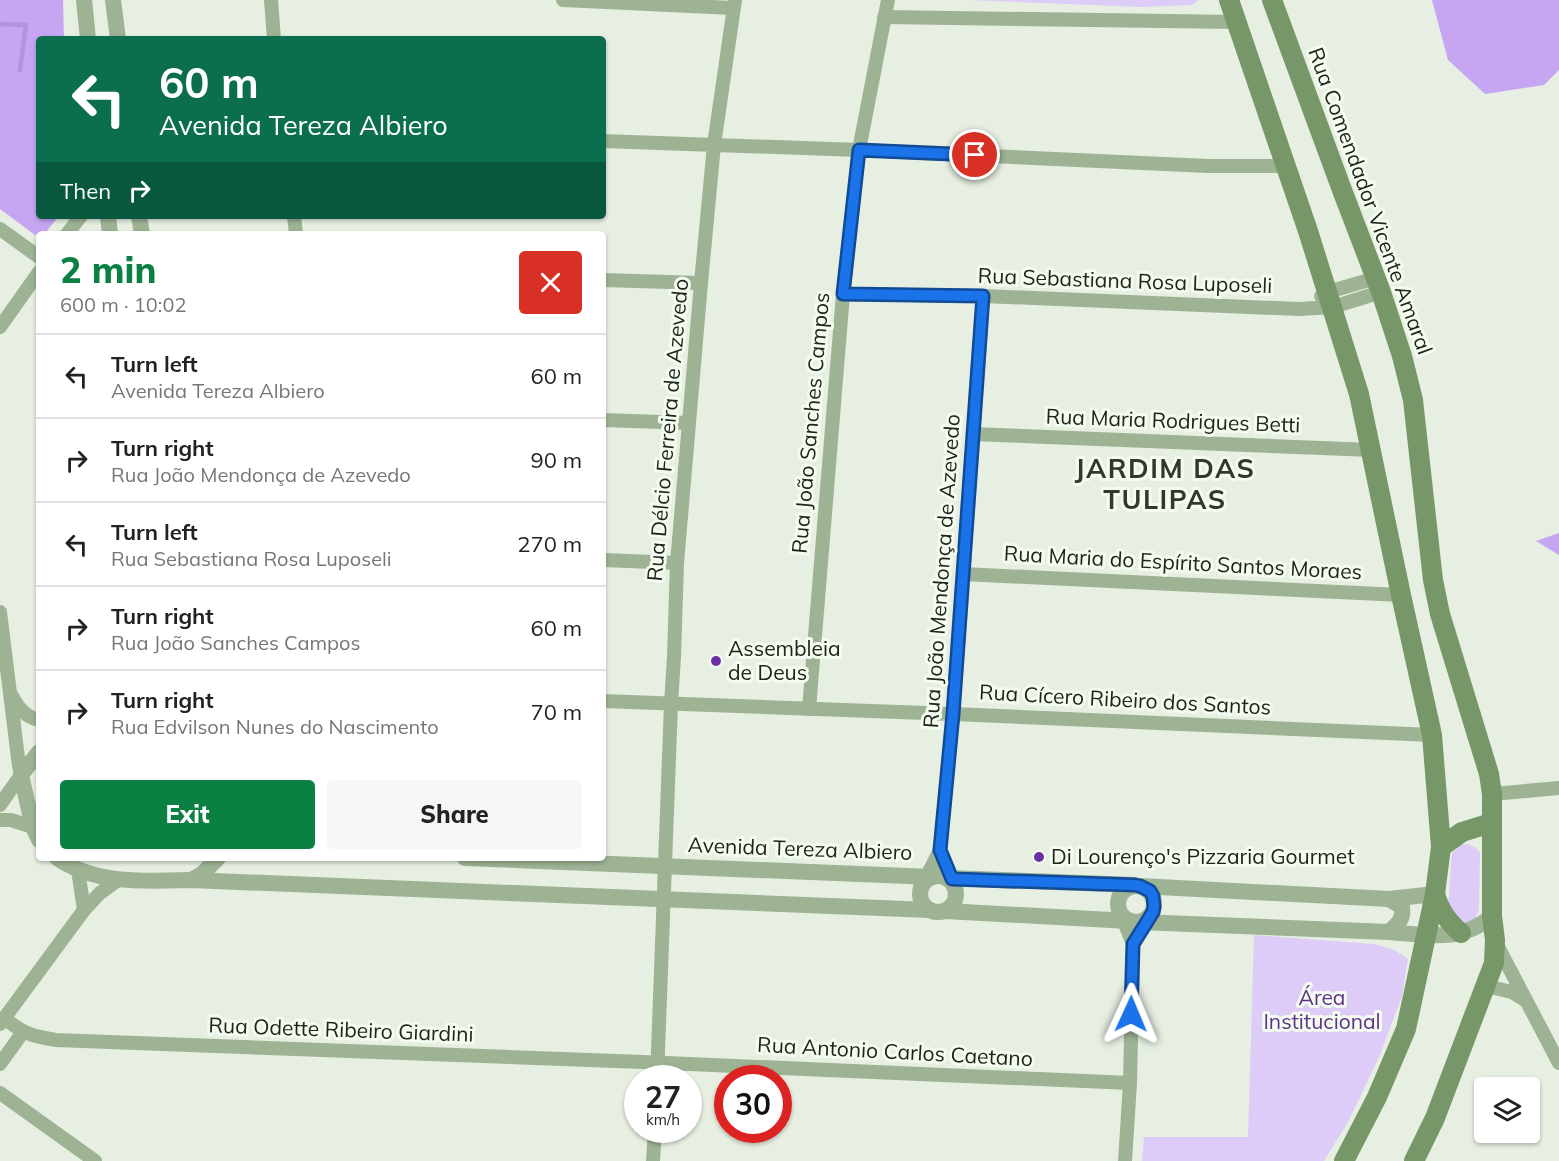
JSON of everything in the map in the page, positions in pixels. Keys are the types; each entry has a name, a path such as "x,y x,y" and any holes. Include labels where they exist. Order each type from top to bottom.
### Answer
{"main road":[{"path":"1229,0 1333,308 1359,394 1432,735 1441,847 1435,894 1406,1029 1377,1097 1344,1161"},
{"name":"Rua Comendador Vicente Amaral","path":"1272,0 1379,285 1399,345 1413,400 1433,580 1440,614 1489,774 1492,794 1494,963 1435,1118 1414,1161"},
{"path":"1441,847 1462,832 1491,823"},
{"path":"1435,894 1445,917 1461,933"}],"street":[{"path":"84,0 88,36"},
{"path":"113,0 118,36"},
{"path":"271,0 274,36"},
{"path":"563,0 734,4"},
{"name":"Rua João Sanches Campos","path":"809,709 843,294 859,150 888,0"},
{"name":"Rua Délcio Ferreira de Azevedo","path":"658,1063 676,563 714,145 734,4"},
{"path":"884,17 1236,22"},
{"path":"606,141 1208,166 1286,166"},
{"path":"69,231 79,219"},
{"path":"0,229 36,255"},
{"path":"0,327 36,276"},
{"path":"606,280 701,283"},
{"path":"1333,308 1379,285"},
{"name":"Rua Sebastiana Rosa Luposeli","path":"843,294 983,296 1299,309 1333,308"},
{"name":"Rua João Mendonça de Azevedo","path":"939,880 983,296"},
{"name":"Rua Sebastiana Rosa Luposeli","path":"1299,309 1316,314 1333,308"},
{"path":"606,420 689,423"},
{"name":"Rua Maria Rodrigues Betti","path":"973,434 1372,450"},
{"path":"606,560 676,563"},
{"name":"Rua Maria do Espírito Santos Moraes","path":"963,574 1401,595"},
{"path":"0,612 2,651 19,766 36,833"},
{"path":"9,691 17,706 25,714 36,719"},
{"name":"Rua Cícero Ribeiro dos Santos","path":"606,701 1432,735"},
{"path":"0,805 36,756"},
{"path":"1492,794 1559,788"},
{"path":"0,820 10,820 36,833"},
{"name":"Rua João Mendonça de Azevedo","path":"939,880 940,850"},
{"path":"62,861 78,870 118,880 191,880 937,910 1392,932 1426,936 1461,933 1478,927 1492,916"},
{"path":"191,880 202,874 215,861"},
{"name":"Avenida Tereza Albiero","path":"540,861 1389,899 1435,894"},
{"path":"78,870 84,910"},
{"path":"2,1021 84,910 100,892 118,880"},
{"path":"939,880 957,892 952,907 937,910 923,904 921,888 939,880"},
{"path":"1138,886 1150,891 1154,907 1135,919 1118,904 1125,889 1138,886"},
{"path":"1389,899 1401,907 1403,914 1392,932"},
{"path":"1125,1161 1135,919"},
{"path":"1133,944 1135,919"},
{"path":"1392,932 1408,939 1415,946 1421,960"},
{"path":"1495,940 1559,1063"},
{"path":"1486,986 1512,992 1529,1004"},
{"name":"Rua Odette Ribeiro Giardini","path":"2,1021 23,1032 56,1040 658,1063"},
{"path":"0,1064 23,1032"},
{"name":"Rua Antonio Carlos Caetano","path":"658,1063 1130,1083"},
{"path":"0,1093 95,1161"},
{"path":"654,1161 655,1143"}],"green space":[{"path":"969,0 1199,0 1192,5 1142,7"},
{"path":"1468,844 1480,853 1479,909 1474,920 1462,925 1448,907 1452,853 1460,845"},
{"name":"Área Institucional","path":"1254,935 1374,944 1394,950 1408,959 1402,996 1380,1055 1349,1120 1324,1161 1142,1161 1144,1137 1248,1137"}],"shaded area":[{"path":"0,0 63,0 64,36 36,36 36,219 57,219 47,231 36,231 35,235 0,209"},
{"path":"1432,0 1559,0 1559,70 1544,85 1485,94 1448,60"},
{"path":"1559,533 1559,555 1536,541"}],"waterway":[{"path":"0,24 26,25 20,70"}],"place":[{"name":"Assembleia de Deus","path":"716,661"},
{"name":"Di Lourenço's Pizzaria Gourmet","path":"1039,857"}],"district":[{"name":"JARDIM DAS TULIPAS","path":"1165,484"}],"route":[{"path":"975,155 859,150 843,294 983,296 953,714 940,850 952,879 1135,885 1150,891 1154,901 1153,912 1133,944 1131,1014"}]}
